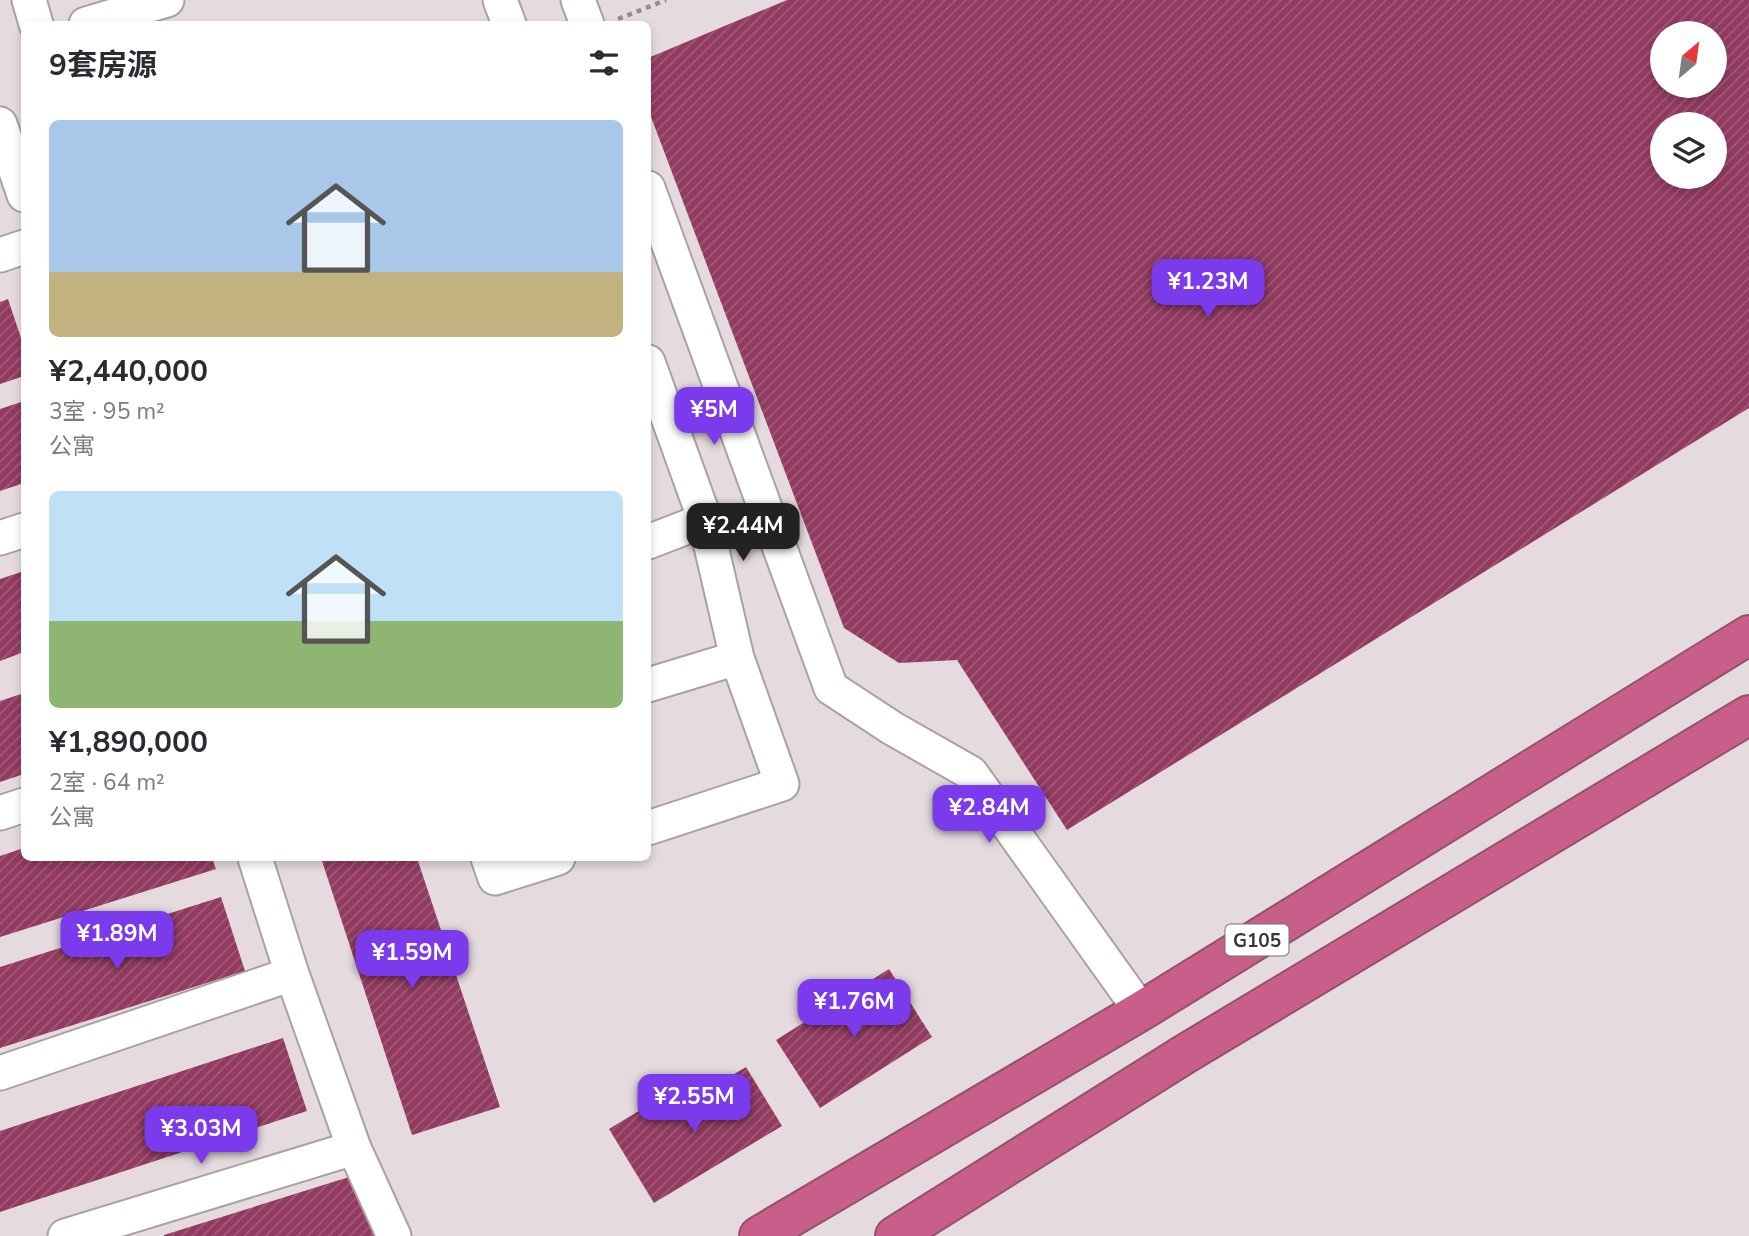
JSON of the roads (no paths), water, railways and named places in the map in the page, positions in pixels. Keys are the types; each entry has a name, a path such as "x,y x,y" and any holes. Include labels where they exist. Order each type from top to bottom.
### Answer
{"highway":[{"name":"G105","path":"759,1236 1141,1011 1749,635"},
{"name":"G105","path":"895,1236 1185,1054 1749,715"}],"street":[{"path":"29,0 35,21"},
{"path":"96,21 167,0"},
{"path":"500,0 508,21"},
{"path":"578,0 600,21"},
{"path":"0,124 21,186"},
{"path":"651,196 831,688 892,729 971,773 1141,1011"},
{"path":"0,255 21,248"},
{"path":"651,379 657,414 705,520 737,658 782,784 651,827"},
{"path":"651,541 705,520"},
{"path":"0,538 21,531"},
{"path":"651,684 737,658"},
{"path":"0,813 21,806"},
{"path":"256,861 292,974 354,1148 394,1236"},
{"path":"489,861 495,878 549,861"},
{"path":"0,1073 292,974"},
{"path":"65,1236 354,1148"}]}
